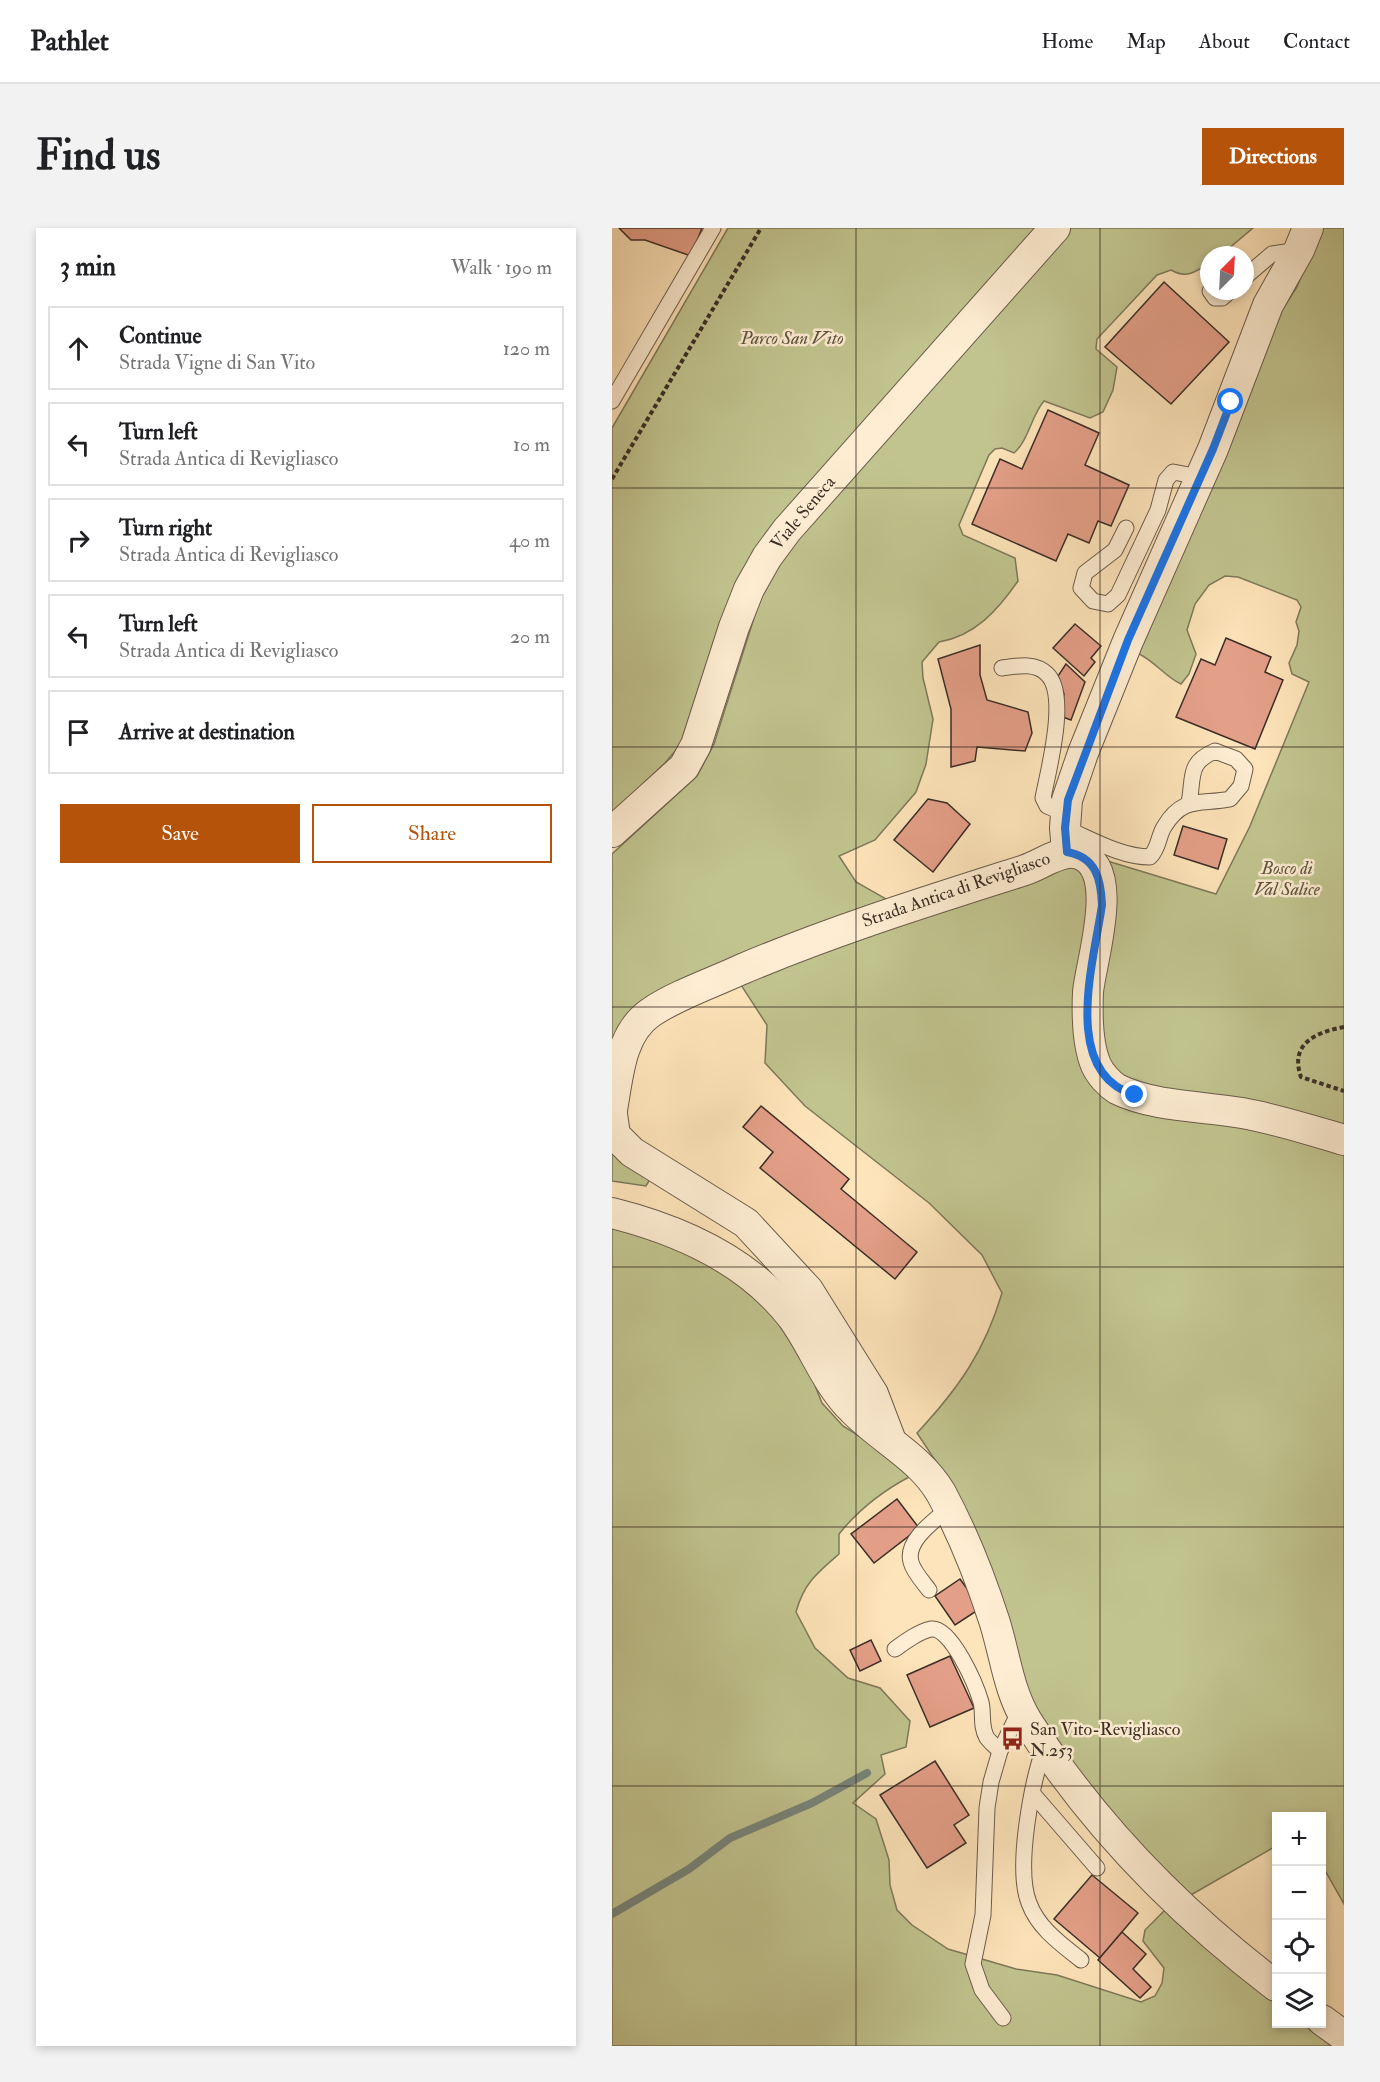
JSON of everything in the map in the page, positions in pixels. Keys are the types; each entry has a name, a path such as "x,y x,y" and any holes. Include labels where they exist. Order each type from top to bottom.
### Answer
{"street":[{"name":"Viale Seneca","path":"612,832 684,767 696,745 734,627 749,589 780,539 864,441 1055,228"},
{"path":"1066,831 1068,800 1100,712 1200,477 1268,305 1304,239"},
{"name":"Strada Antica di Revigliasco","path":"891,1441 873,1394 808,1290 746,1223 632,1152 615,1135 612,1112 619,1065 628,1042 649,1014 802,944 949,893 1027,869 1066,831 1081,854 1092,863 1102,891 1102,905 1091,964 1088,1020 1097,1066 1108,1082 1115,1088 1135,1095 1243,1114 1344,1140"},
{"path":"612,1213 678,1233 713,1250 750,1276 793,1318 833,1385 852,1410 924,1468 948,1509 994,1621 1012,1690 1044,1745 1080,1795 1179,1905 1230,1951 1272,1983"},
{"path":"1326,2023 1344,2036"}],"lane":[{"path":"612,401 713,228"},
{"path":"1254,269 1272,254 1304,239"},
{"path":"1126,528 1114,550 1085,573 1081,588 1093,601 1108,604 1118,595 1158,510 1166,480 1173,472 1200,477"},
{"path":"1002,668 1034,667 1046,673 1053,683 1055,748 1043,798 1066,831 1116,850 1140,857 1150,857 1156,850 1163,828 1176,812 1189,803"},
{"path":"928,1590 911,1562 911,1549 923,1531 948,1509"},
{"path":"895,1649 916,1635 934,1629 947,1634 962,1659 982,1704 981,1720 987,1737 1000,1751"},
{"path":"1003,2018 982,1990 973,1964 982,1915 987,1808 1000,1751 1021,1708"},
{"path":"1044,1745 1036,1770 1022,1874 1029,1904 1051,1937 1081,1960"},
{"path":"1033,1794 1097,1868"}],"path":[{"path":"612,479 761,228"},
{"path":"1344,1028 1318,1033 1299,1053 1297,1065 1301,1077 1344,1091"}],"green space":[{"name":"Parco San Vito","path":"728,228 1037,228 758,547 682,743 665,763 612,813 612,428"},
{"path":"1071,228 1253,228 1232,246 1200,246 1200,269 1195,272 1181,274 1171,270 1157,275 1097,339 1096,349 1117,367 1113,390 1103,412 1090,418 1044,401 1023,442 1014,453 1002,448 995,449 989,455 959,525 963,535 1015,558 1018,581 994,611 975,628 952,639 939,642 922,662 923,678 933,719 926,764 916,792 875,840 839,856 856,882 888,900 709,969 612,1059 612,854 697,776 714,744 761,596 796,536 1020,289"},
{"name":"Bosco di Val Salice","path":"1321,228 1344,228 1344,1130 1128,1086 1101,1059 1101,859 1216,894 1250,826 1309,682 1292,674 1289,663 1297,645 1299,631 1296,622 1301,607 1297,600 1238,577 1225,576 1209,585 1195,604 1187,630 1196,654 1189,674 1181,684 1137,653 1235,433 1282,310 1297,287"},
{"path":"1066,864 1086,871 1096,1080 1344,1149 1344,1904 1326,1872 1326,1812 1272,1812 1272,1848 1189,1896 1164,1875 1087,1783 1030,1699 945,1475 917,1433 945,1401 968,1368 987,1333 1002,1293 982,1255 929,1203 805,1106 765,1063 767,1025 739,982"},
{"path":"612,1146 652,1176 646,1186 612,1181"},
{"path":"612,1228 659,1239 715,1263 784,1324 810,1373 822,1403 843,1426 878,1448 909,1477 871,1502 839,1534 839,1554 812,1579 803,1593 796,1612 815,1648 848,1678 880,1688 910,1721 906,1747 881,1755 885,1774 853,1803 876,1819 889,1860 890,1885 897,1910 912,1925 948,1949 1016,1969 1057,1975 1141,2002 1155,1996 1162,1983 1164,1968 1143,1941 1145,1930 1166,1909 1272,1999 1272,2028 1308,2028 1332,2046 612,2046"}],"building":[{"path":"619,228 702,228 691,256 645,240 631,240"},
{"path":"1164,282 1229,342 1171,404 1105,347"},
{"path":"1048,410 1099,433 1085,465 1129,485 1111,526 1098,521 1089,543 1068,534 1056,561 972,524 1000,459 1022,469"},
{"path":"1075,624 1101,646 1091,658 1095,662 1084,676 1053,648"},
{"path":"1226,638 1271,657 1265,672 1283,680 1255,749 1176,717 1201,659 1215,665"},
{"path":"980,645 980,675 987,700 1028,712 1032,733 1025,751 977,747 975,761 951,767 951,709 938,659"},
{"path":"1066,664 1085,682 1071,720 1060,716 1064,694 1058,676"},
{"path":"928,799 947,803 970,824 933,872 894,840"},
{"path":"1183,826 1227,839 1218,869 1174,855"},
{"path":"761,1106 849,1179 841,1189 917,1252 895,1279 760,1168 773,1152 743,1127"},
{"path":"897,1499 919,1528 874,1563 851,1534"},
{"path":"960,1579 981,1608 955,1625 935,1596"},
{"path":"871,1640 881,1661 860,1671 850,1650"},
{"path":"950,1656 974,1708 930,1727 907,1675"},
{"path":"935,1761 969,1815 954,1825 966,1843 927,1868 880,1795"},
{"path":"1092,1875 1138,1913 1100,1958 1054,1919"},
{"path":"1122,1932 1146,1954 1133,1969 1151,1987 1140,1998 1098,1960"}],"waterway":[{"path":"612,1914 689,1869 730,1838 812,1803 867,1773"}],"place":[{"name":"San Vito-Revigliasco N.253","path":"1012,1739"}],"route":[{"path":"1135,1095 1115,1088 1108,1082 1097,1066 1092,1053 1088,993 1091,964 1099,927 1102,891 1092,863 1081,854 1067,852 1065,828 1068,800 1083,753 1128,640 1213,449 1231,402"}]}
